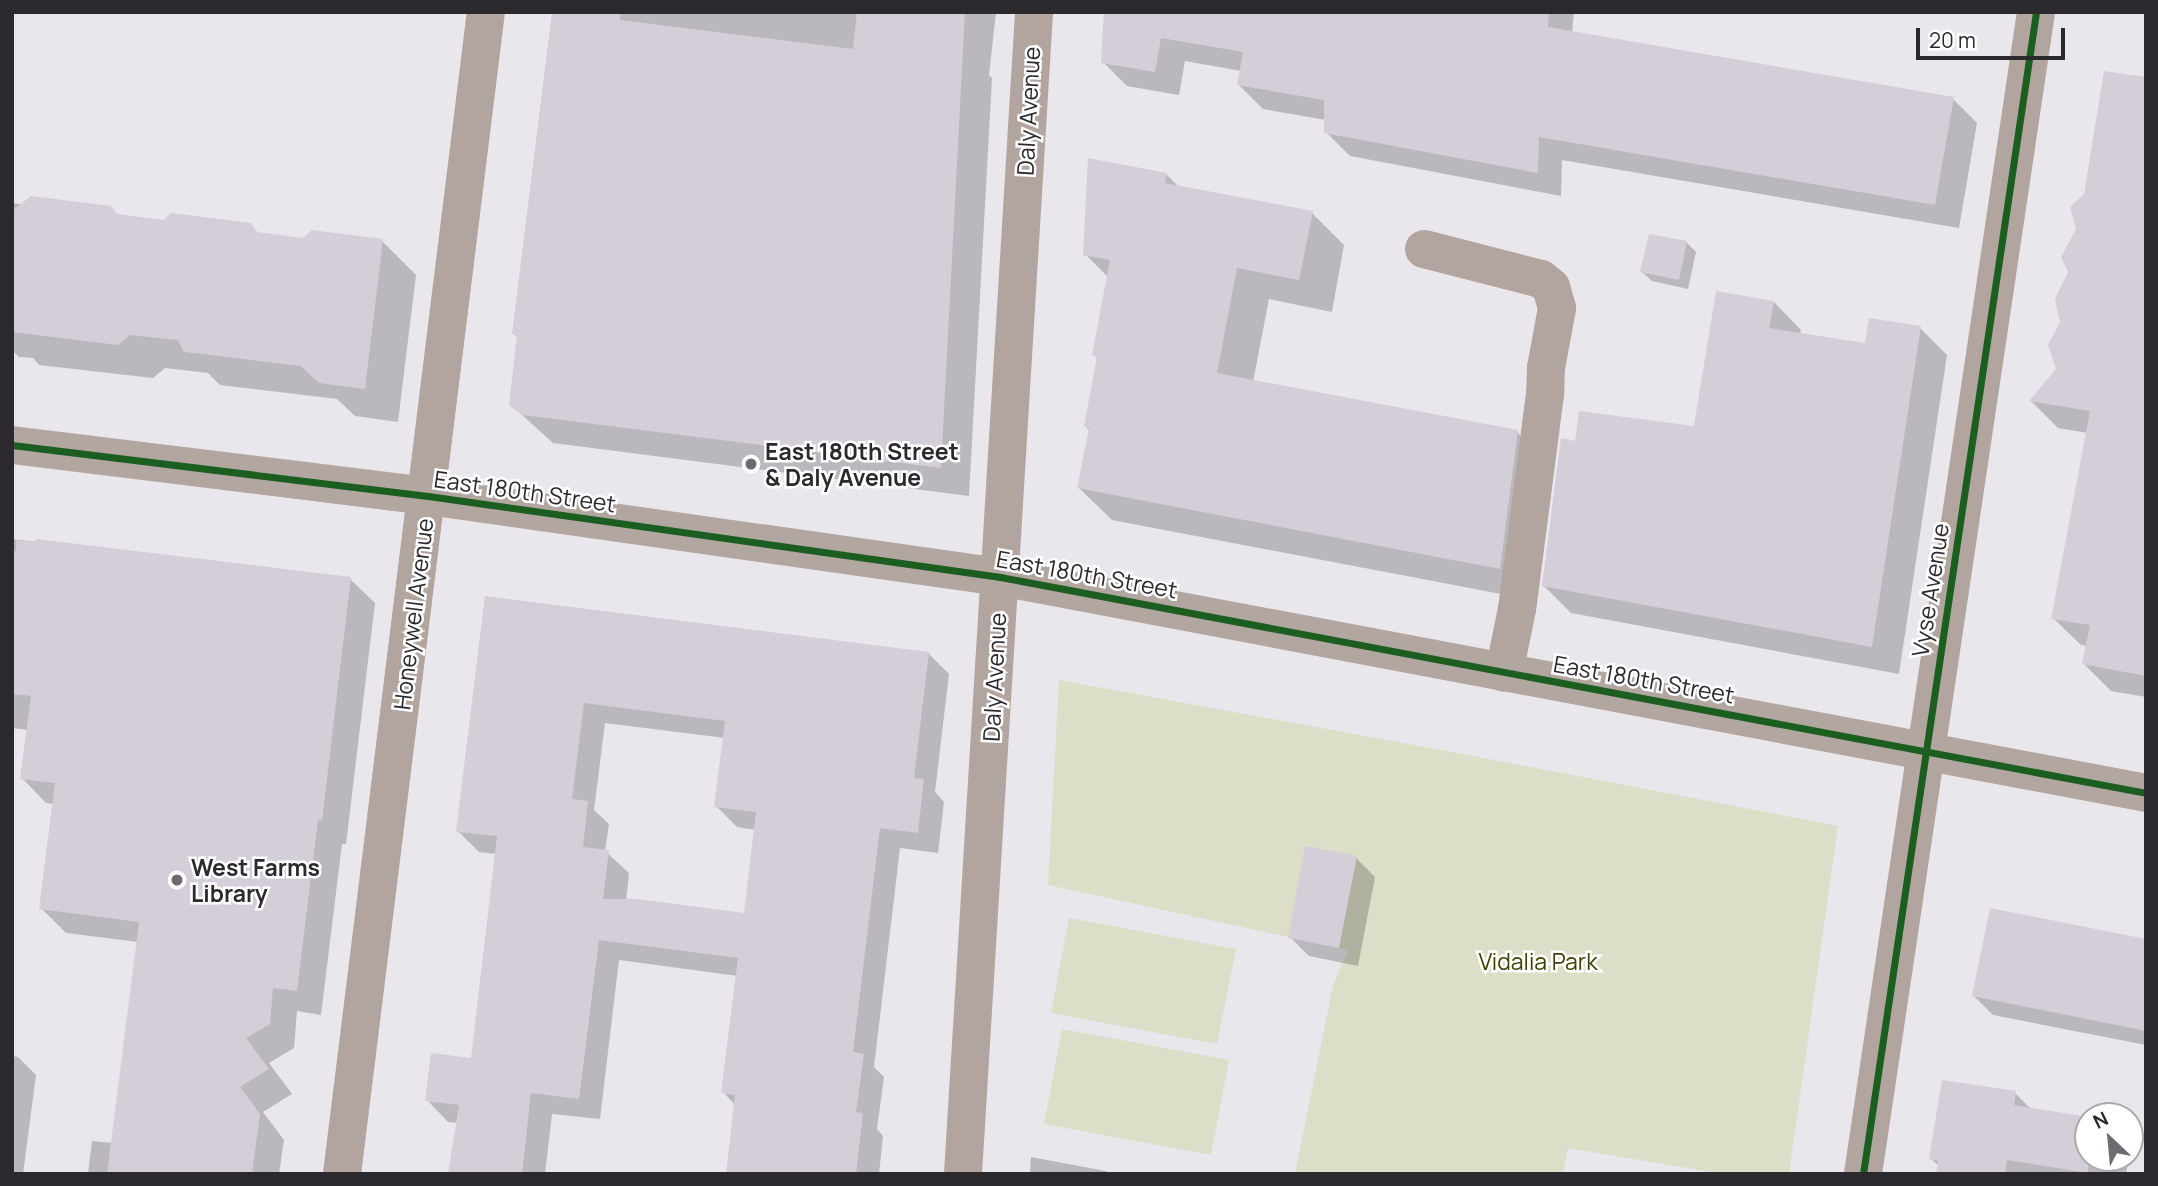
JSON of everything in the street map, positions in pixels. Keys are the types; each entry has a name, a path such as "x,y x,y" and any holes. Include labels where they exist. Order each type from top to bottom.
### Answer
{"main road":[{"name":"East 180th Street","path":"12,445 428,496 1000,577 2146,793"}],"street":[{"name":"Honeywell Avenue","path":"342,1174 486,12"},
{"name":"Daly Avenue","path":"963,1174 1034,12"},
{"name":"Vyse Avenue","path":"1863,1174 2036,12"},
{"path":"1424,249 1541,279 1551,287 1557,308 1546,368 1545,394 1517,609 1504,673"}],"green space":[{"name":"Vidalia Park","path":"1059,680 1838,826 1789,1174 1723,1174 1568,1148 1563,1174 1295,1174 1333,986 1348,950 1048,885"},
{"path":"1069,918 1236,949 1217,1044 1051,1013"},
{"path":"1062,1029 1229,1060 1211,1155 1044,1124"}],"building":[{"path":"552,12 621,12 620,20 853,49 857,12 965,12 941,468 522,415 509,405 517,335 512,334"},
{"path":"1104,12 1549,12 1548,27 1954,97 1935,205 1539,137 1538,173 1324,133 1324,100 1237,85 1243,52 1161,38 1155,72 1101,63"},
{"path":"2104,71 2146,77 2146,676 2082,664 2090,625 2051,619 2090,411 2029,401 2056,369 2048,345 2060,322 2055,299 2068,272 2061,257 2076,229 2070,207 2084,194"},
{"path":"1088,158 1167,173 1165,183 1313,211 1299,280 1237,268 1217,373 1518,430 1500,569 1077,488 1089,428 1084,426 1097,357 1092,355 1110,260 1083,255"},
{"path":"31,196 111,206 117,214 164,220 171,213 251,223 257,232 303,238 312,230 383,239 365,389 319,383 301,366 184,352 178,340 130,335 118,345 12,332 12,211"},
{"path":"1649,234 1687,241 1679,280 1640,272"},
{"path":"1716,291 1774,301 1769,328 1865,343 1869,318 1921,326 1872,647 1542,586 1561,438 1575,441 1579,411 1694,426"},
{"path":"36,539 351,577 322,821 318,820 297,991 273,988 270,1024 246,1038 269,1069 240,1087 260,1114 252,1174 107,1174 139,922 39,909 55,783 20,779 31,696 12,694 12,551 16,551 16,540 36,542"},
{"path":"485,596 929,652 914,778 924,779 918,833 880,828 853,1052 864,1054 856,1112 863,1113 856,1174 726,1174 735,1095 721,1093 738,958 599,940 579,1099 531,1093 522,1174 448,1174 459,1105 425,1101 431,1053 471,1058 497,836 456,832","holes":["584,703 725,721 714,807 756,812 744,913 637,899 603,899 609,850 583,847 588,801 572,799"]},
{"path":"1305,846 1357,856 1339,948 1288,938"},
{"path":"1990,908 2146,939 2146,1031 1972,996"},
{"path":"1942,1080 2016,1091 2014,1105 2074,1115 2074,1171 2007,1160 2005,1174 1936,1174 1938,1161 1929,1159"}],"cycle path":[{"path":"1863,1174 2036,12"},
{"path":"12,445 428,496 1000,577 2146,793"}],"place":[{"name":"East 180th Street & Daly Avenue","path":"751,464"},
{"name":"West Farms Library","path":"177,880"}]}
